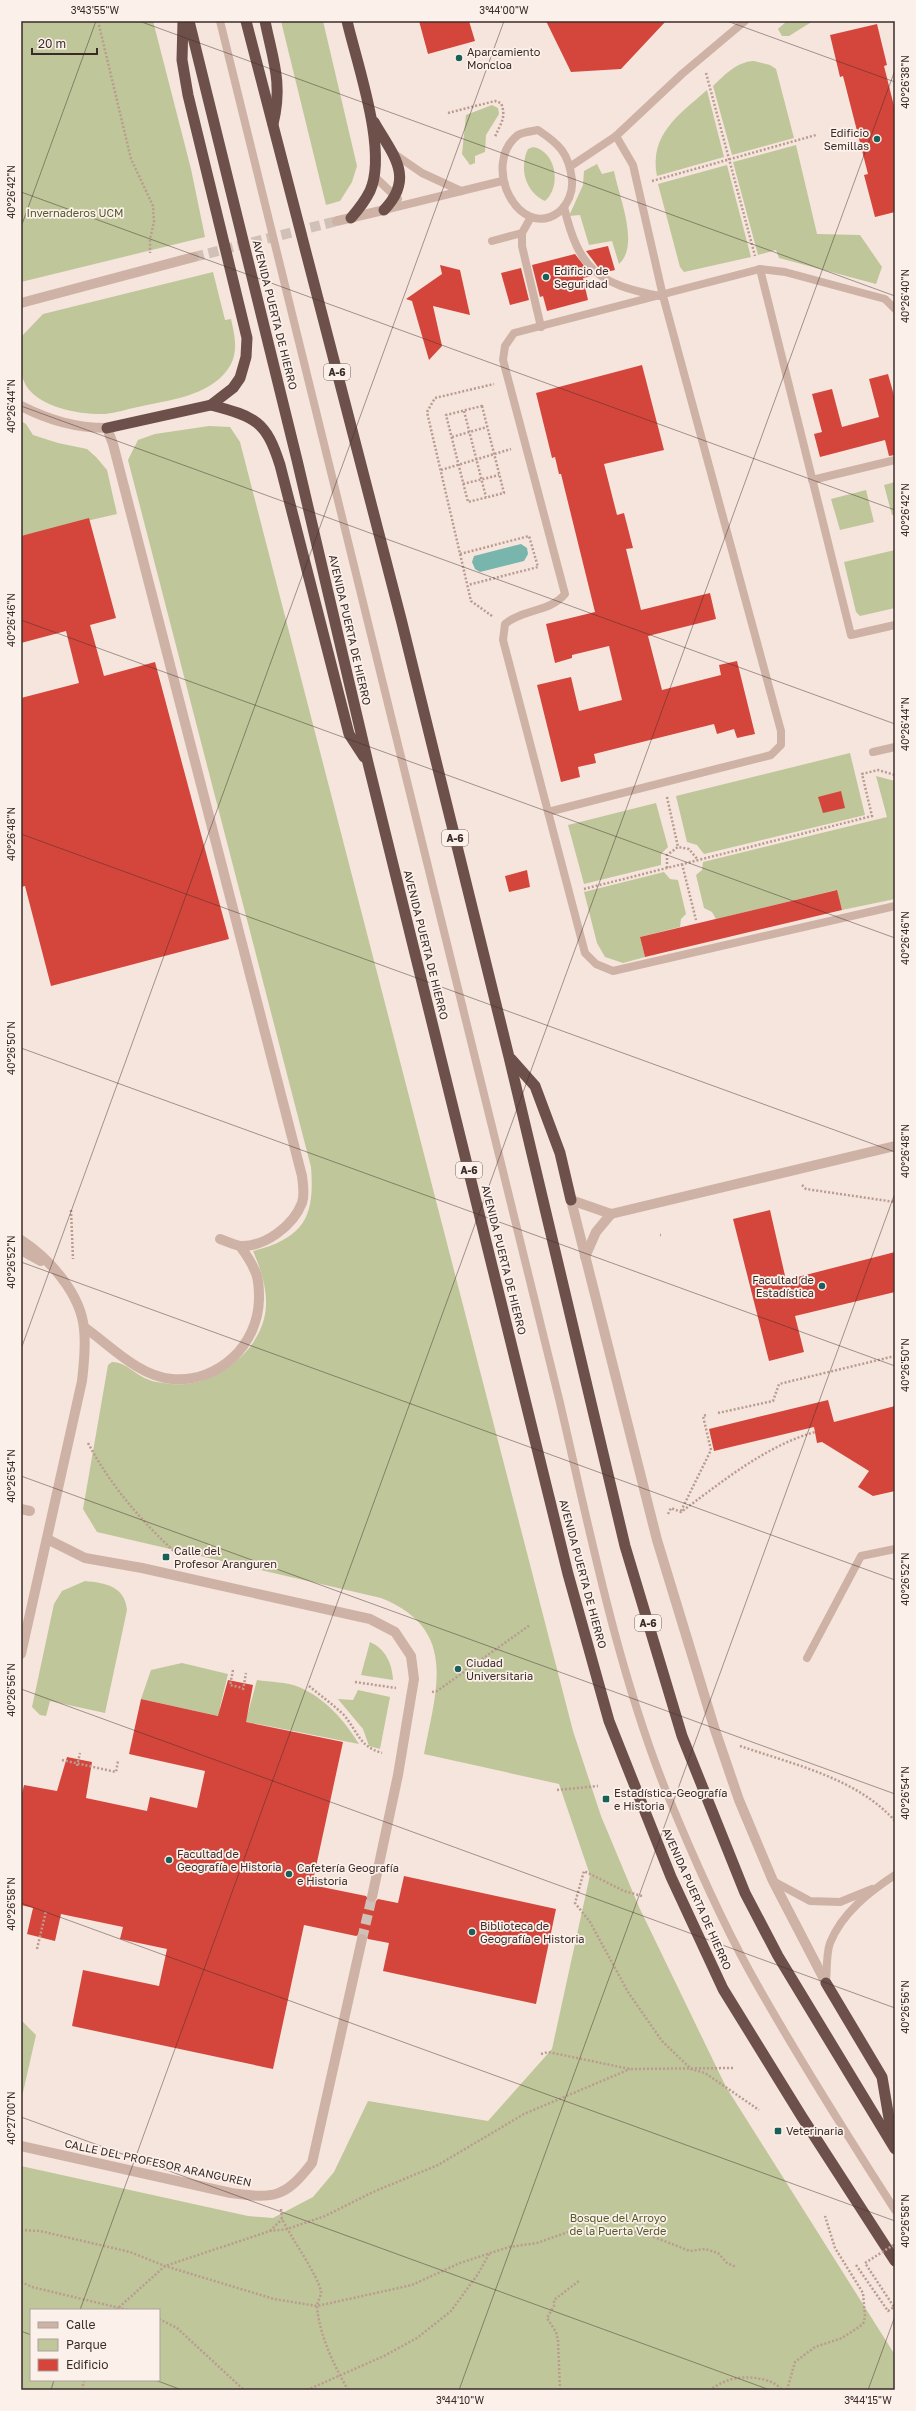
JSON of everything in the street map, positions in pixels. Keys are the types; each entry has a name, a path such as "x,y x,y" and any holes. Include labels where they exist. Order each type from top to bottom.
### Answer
{"highway":[{"path":"107,428 212,405 233,388 240,378 246,357 247,338 188,95 182,60 183,21"},
{"name":"AVENIDA PUERTA DE HIERRO","path":"189,21 297,460 368,763 568,1574 609,1721 671,1877 723,1988 802,2117 895,2261"},
{"name":"A-6","path":"246,21 401,619 509,1057 625,1546 682,1736 745,1893 778,1956 895,2149"},
{"path":"265,21 278,75 279,102 273,125"},
{"path":"347,21 371,118 374,146 374,176 370,190 351,218"},
{"path":"371,118 393,153 401,176 396,197 384,210"},
{"path":"212,405 238,412 251,419 263,428 272,439 349,734 368,763"},
{"path":"509,1057 535,1086 560,1153 571,1200"},
{"path":"826,1984 882,2077 895,2149"}],"street":[{"path":"337,221 384,210"},
{"path":"21,303 194,257"},
{"path":"21,400 31,411"},
{"path":"21,406 50,420 88,428 107,428 113,444 302,1176 304,1192 302,1203 290,1222 271,1237 240,1246"},
{"path":"571,1200 611,1214 895,1146"},
{"path":"571,1200 657,1540 714,1727 740,1800 773,1881 826,1984"},
{"path":"585,1257 596,1232 611,1214"},
{"path":"84,1327 132,1363 152,1374 171,1379 193,1378 210,1373 227,1364 243,1347 254,1329 259,1288 255,1269 240,1246 220,1238"},
{"path":"21,1240 55,1268 70,1292 84,1327 85,1349 82,1381 21,1654"},
{"path":"21,1250 55,1268"},
{"path":"47,1539 84,1558 147,1569 370,1620 395,1632 411,1656 414,1690 398,1775 372,1897"},
{"name":"CALLE DEL PROFESOR ARANGUREN","path":"21,2146 231,2193 257,2196 276,2195 296,2184 312,2163 362,1939"}],"lane":[{"path":"220,21 558,1395 598,1564 637,1707 672,1804 700,1868 749,1971 830,2107 895,2210"},
{"path":"570,166 616,136 740,23"},
{"path":"538,130 558,143 570,166 573,189 564,207 554,215 541,218 531,217 513,204 502,181 503,159 508,147 518,135 538,130"},
{"path":"548,812 771,754 781,745 781,731 663,296 633,165 616,136"},
{"path":"393,153 422,173 460,191"},
{"path":"374,176 396,197 406,204"},
{"path":"384,210 502,181"},
{"path":"564,207 571,236 579,253 598,274 631,290 663,296"},
{"path":"531,217 522,234 522,246 541,327"},
{"path":"492,241 522,234"},
{"path":"760,269 851,635 895,624"},
{"path":"895,297 885,299 785,272 760,269 663,296 514,333 505,346 503,360 565,594 558,603 514,617 505,624 503,640 585,953 596,964 614,971 895,906"},
{"path":"885,299 895,309"},
{"path":"812,480 895,460"},
{"path":"873,752 895,747"},
{"path":"807,1658 861,1556 895,1549"},
{"path":"826,1984 830,1944 847,1913 878,1886 895,1875"},
{"path":"773,1881 810,1901 840,1902 878,1886"}],"path":[{"path":"98,21 131,159 153,206 154,222 150,239 150,253"},
{"path":"702,58 760,269"},
{"path":"448,113 495,101 501,103 504,111 504,120 493,144"},
{"path":"638,185 816,135"},
{"path":"505,624 471,601 427,412 435,398 508,381"},
{"path":"482,406 487,427 504,493 468,502 446,415 482,406"},
{"path":"464,411 486,497"},
{"path":"452,437 487,427"},
{"path":"441,470 526,445"},
{"path":"463,484 499,475"},
{"path":"460,554 529,536 538,567 468,585"},
{"path":"569,892 872,816 862,774 878,770 895,775"},
{"path":"664,782 678,848"},
{"path":"667,868 667,855 678,848 689,849 698,860"},
{"path":"682,864 696,920"},
{"path":"799,1183 806,1189 895,1202"},
{"path":"70,1210 73,1259"},
{"path":"718,1413 772,1401 779,1384 895,1356"},
{"path":"681,1512 711,1450 703,1416 706,1415"},
{"path":"681,1512 752,1462 804,1435 815,1432"},
{"path":"88,1443 104,1473 151,1530 176,1553"},
{"path":"668,1514 671,1508 681,1512"},
{"path":"432,1692 437,1691 530,1625"},
{"path":"233,1670 230,1685 243,1689 246,1673"},
{"path":"355,1682 396,1688"},
{"path":"309,1686 344,1715 362,1743 369,1749 382,1753"},
{"path":"740,1746 832,1779 860,1794 895,1821"},
{"path":"78,1765 80,1753"},
{"path":"62,1760 78,1765 116,1772 118,1761"},
{"path":"557,1790 598,1786"},
{"path":"642,1896 624,1890 584,1871 575,1903 590,1922 628,1992 662,2041 691,2068 705,2073 759,2110"},
{"path":"37,1949 46,1911"},
{"path":"541,2054 548,2052 630,2069 733,2068"},
{"path":"21,2282 117,2309 165,2266 270,2231 287,2229 325,2216 373,2192 438,2165 524,2114 630,2069"},
{"path":"281,2208 282,2219 317,2282 321,2293 317,2306 332,2362 348,2390"},
{"path":"787,2390 795,2362 815,2347 842,2338 856,2329 863,2324 865,2317 863,2293 835,2248 825,2216"},
{"path":"270,2231 282,2219"},
{"path":"21,2230 40,2231 130,2252 165,2266 274,2299 317,2306 412,2285 460,2263 509,2247 537,2243 574,2230 641,2232 690,2251 705,2249 718,2253 727,2263 736,2267"},
{"path":"856,2265 888,2311 894,2307 865,2263 895,2244"},
{"path":"307,2390 384,2356 417,2338 451,2311 478,2274 489,2254"},
{"path":"560,2390 558,2340 556,2332 547,2318 554,2306 554,2300 580,2280"},
{"path":"160,2320 177,2328 244,2390"},
{"path":"709,2390 729,2380 749,2378 769,2381 782,2390"}],"green space":[{"name":"Invernaderos UCM","path":"21,21 153,21 191,169 205,237 21,282"},
{"path":"281,21 323,21 357,166 352,182 340,201 326,205"},
{"path":"787,21 813,21 789,36 782,36 778,29"},
{"path":"754,61 770,65 776,69 794,138 732,155 713,86 737,66"},
{"path":"707,90 724,157 657,176 656,161 658,148 662,137 677,117"},
{"path":"492,105 498,108 499,114 486,135 485,152 475,156 475,163 470,165 462,154 466,115"},
{"path":"796,145 817,234 860,235 882,267 876,284 779,258 776,250 758,255 733,162"},
{"path":"533,147 541,150 547,155 554,170 554,187 545,201 538,197 528,186 524,171 525,156 528,149"},
{"path":"597,164 602,174 614,171 626,220 628,245 625,256 619,264 612,241 589,245 580,215 569,216 583,185 584,171"},
{"path":"727,165 751,257 684,272 680,267 658,184"},
{"path":"213,272 225,320 231,319 234,332 235,351 234,357 228,369 210,386 187,396 113,413 96,414 63,409 52,405 33,394 24,382 21,370 21,337 43,314"},
{"path":"21,421 26,424 33,435 58,443 87,449 96,457 107,470 117,514 21,536"},
{"name":"Bosque del Arroyo de la Puerta Verde","path":"209,426 230,427 240,442 573,1731 601,1816 639,1907 726,2087 895,2355 895,2390 21,2390 21,2166 248,2216 273,2218 313,2197 334,2172 368,2101 488,2121 552,2049 590,1875 559,1784 424,1754 436,1685 436,1664 432,1644 422,1626 406,1611 381,1598 97,1532 83,1509 108,1365 112,1362 122,1364 149,1380 171,1384 186,1384 201,1381 215,1375 240,1357 251,1346 259,1333 266,1310 266,1293 262,1276 253,1251 270,1246 284,1239 295,1232 303,1223 308,1212 311,1199 312,1184 311,1167 128,460 138,440 155,434"},
{"path":"895,482 895,515 892,515 884,485"},
{"path":"866,490 874,522 840,530 831,499"},
{"path":"895,550 895,608 860,616 856,612 844,562"},
{"path":"850,753 865,815 704,854 697,845 687,842 676,796"},
{"path":"876,776 895,781 895,899 842,910 836,890 716,919 712,912 704,908 696,875 702,870 703,862 887,817"},
{"path":"656,803 668,847 661,854 661,865 584,884 568,825"},
{"path":"664,872 670,879 678,880 686,914 681,919 680,927 640,937 645,957 623,963 605,957 597,943 584,892"},
{"path":"85,1581 113,1587 122,1596 127,1610 105,1713 50,1701 46,1716 40,1715 32,1707 54,1604 62,1591"},
{"path":"370,1642 376,1645 384,1653 390,1663 393,1680 361,1675"},
{"path":"182,1663 228,1674 220,1707 223,1717 141,1699 151,1670"},
{"path":"257,1680 289,1684 299,1687 317,1697 334,1711 359,1744 242,1721 248,1713"},
{"path":"358,1690 390,1697 380,1749 369,1746 363,1729 338,1699 353,1700"},
{"path":"21,2020 36,2035 21,2101"}],"water":[{"path":"521,544 527,548 528,554 524,561 480,572 475,569 472,562 474,556"}],"building":[{"path":"419,21 469,21 475,41 428,54"},
{"path":"546,21 666,21 621,69 571,72"},
{"name":"Edificio Semillas","path":"877,24 887,65 884,66 895,110 895,212 875,217 864,175 868,174 843,76 840,77 830,35"},
{"path":"608,246 615,270 606,272 598,267 586,251"},
{"path":"575,254 592,276 583,278 588,300 547,311 543,296 540,297 532,265"},
{"path":"440,265 460,270 470,315 433,306 442,346 429,360 412,301 406,299 442,274"},
{"path":"521,268 529,300 510,305 501,273"},
{"path":"642,365 664,450 604,464 617,515 624,513 633,548 626,549 641,610 710,593 716,619 648,636 662,690 721,675 719,665 737,661 755,734 737,738 734,729 717,734 714,724 594,754 596,763 578,767 580,777 561,782 537,685 571,677 579,711 622,700 609,646 572,655 572,658 555,663 546,624 595,612 561,474 559,474 555,457 552,458 536,393"},
{"path":"888,374 895,399 895,455 889,456 885,440 820,457 814,434 822,432 812,394 832,389 842,427 879,417 869,379"},
{"path":"89,518 116,618 90,625 104,676 155,662 229,939 51,986 25,886 21,887 21,698 79,683 66,631 21,643 21,536"},
{"path":"841,791 845,808 823,813 818,797"},
{"path":"527,870 530,887 509,892 505,876"},
{"path":"837,890 842,910 645,957 640,937"},
{"name":"Facultad de Estadística","path":"770,1210 786,1280 895,1252 895,1292 795,1316 804,1352 769,1361 733,1219"},
{"path":"828,1400 834,1422 895,1406 895,1491 873,1496 858,1487 869,1471 822,1442 817,1443 814,1427 714,1451 709,1429"},
{"name":"Facultad de Geografía e Historia","path":"228,1680 253,1685 246,1722 343,1742 312,1885 366,1896 370,1903 374,1903 378,1899 398,1903 404,1876 556,1909 536,2004 383,1971 389,1943 368,1939 363,1933 356,1936 304,1925 273,2069 72,2026 83,1970 159,1986 167,1949 120,1939 123,1927 61,1914 55,1941 27,1934 33,1908 21,1905 21,1798 24,1785 57,1791 67,1757 92,1762 86,1798 147,1811 150,1797 197,1808 205,1771 129,1754 141,1699 218,1716"}],"tunnel":[{"path":"194,257 337,221"},
{"path":"362,1939 372,1897"}],"place":[{"name":"Aparcamiento Moncloa","path":"459,58"},
{"name":"Edificio Semillas","path":"877,139"},
{"name":"Edificio de Seguridad","path":"546,277"},
{"name":"Facultad de Estadística","path":"822,1286"},
{"name":"Calle del Profesor Aranguren","path":"166,1557"},
{"name":"Ciudad Universitaria","path":"458,1669"},
{"name":"Estadística-Geografía e Historia","path":"606,1799"},
{"name":"Facultad de Geografía e Historia","path":"169,1860"},
{"name":"Cafetería Geografía e Historia","path":"289,1874"},
{"name":"Biblioteca de Geografía e Historia","path":"472,1932"},
{"name":"Veterinaria","path":"778,2131"}]}
